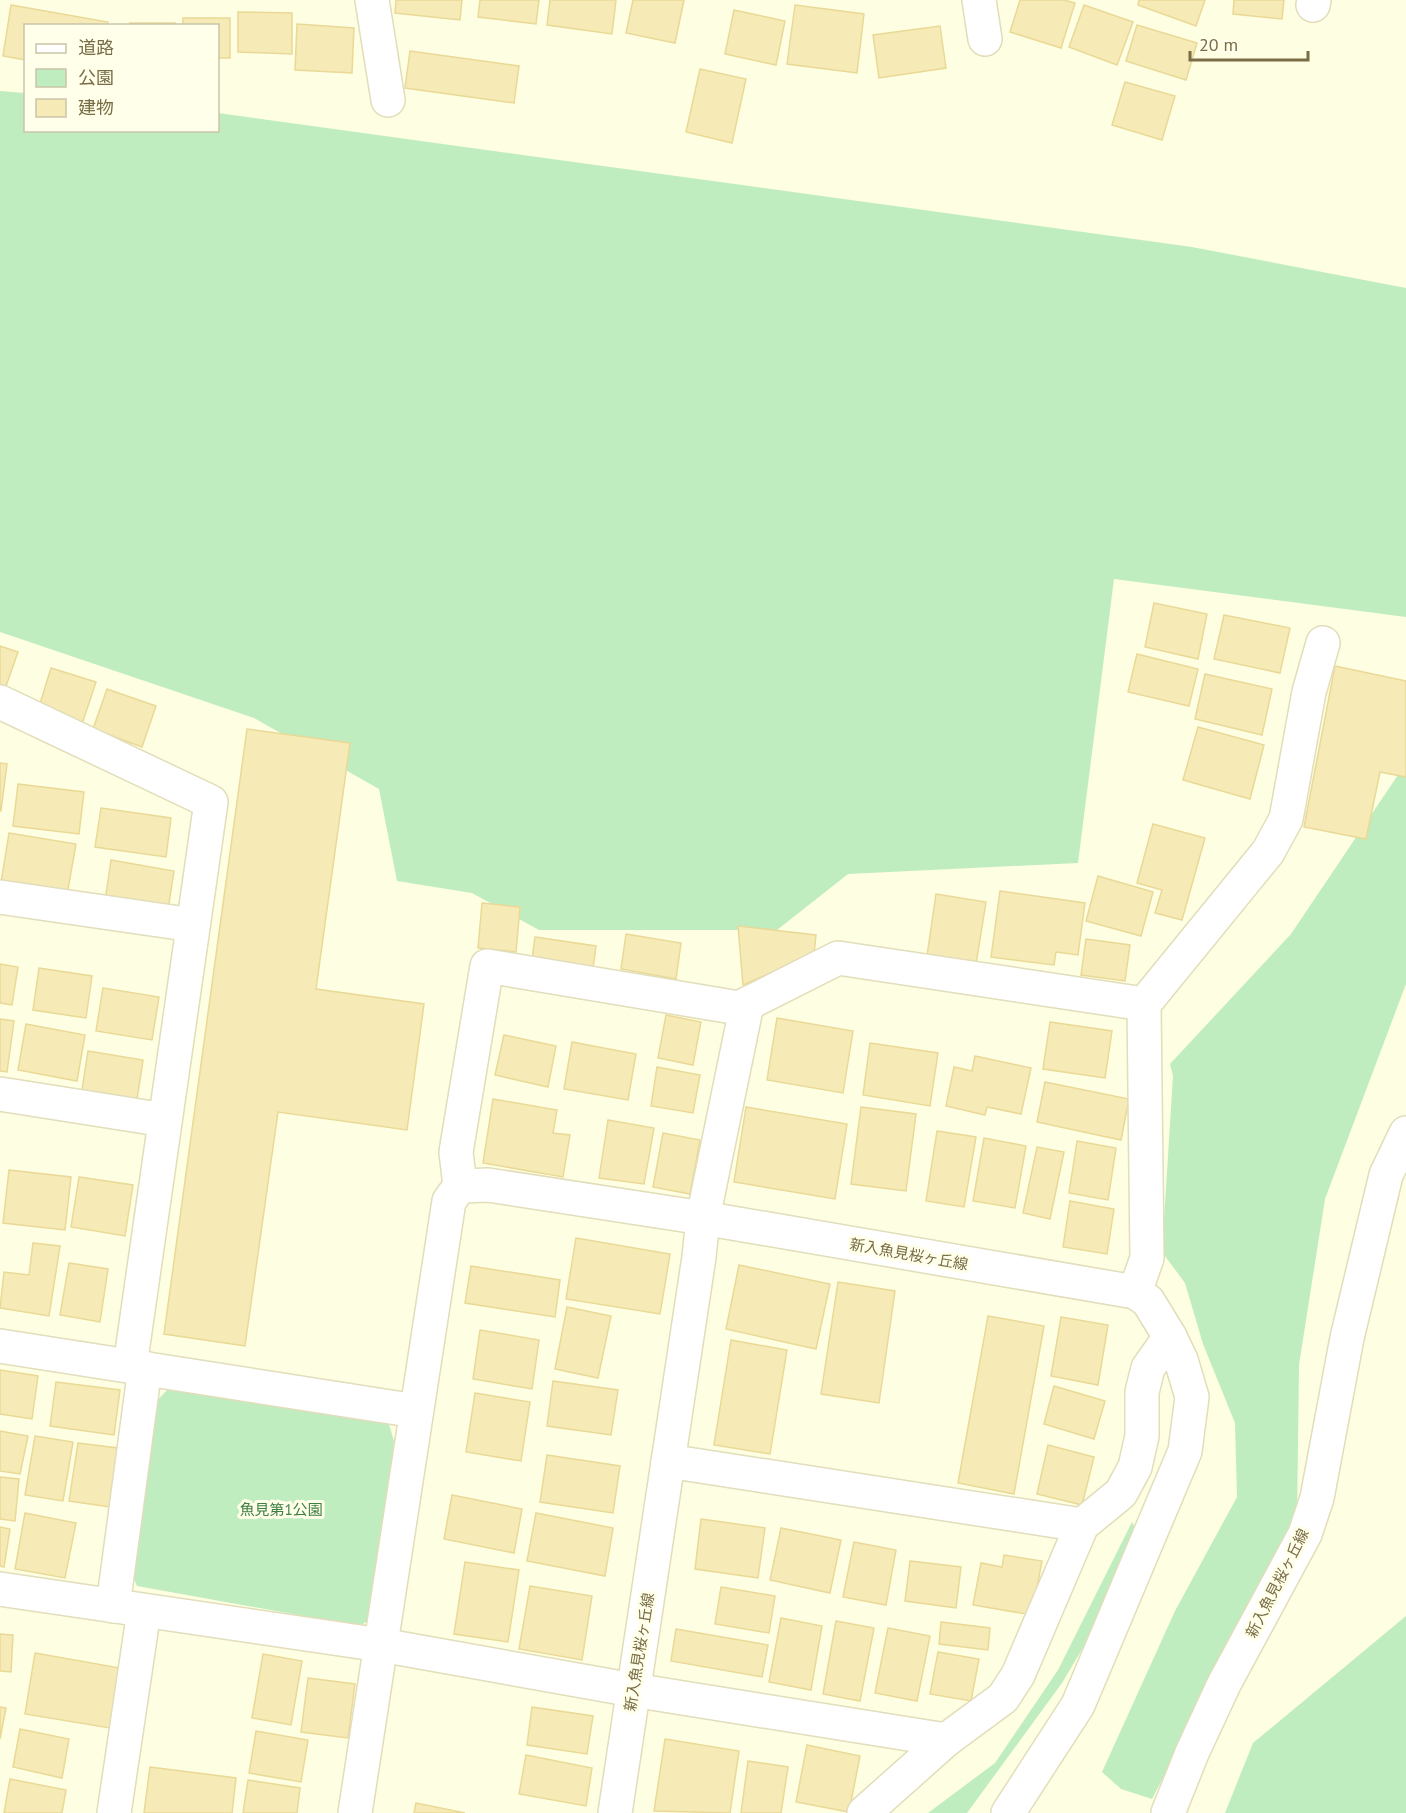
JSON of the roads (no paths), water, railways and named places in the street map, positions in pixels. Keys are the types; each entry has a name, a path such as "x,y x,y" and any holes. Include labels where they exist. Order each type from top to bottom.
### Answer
{"street":[{"path":"372,0 388,100"},
{"path":"979,0 985,39"},
{"path":"1008,1813 1078,1705 1185,1451 1192,1397 1170,1337 1148,1301 1135,1292 1147,1258 1144,1004 1268,852 1286,819 1309,692 1323,643"},
{"path":"0,702 210,802 165,1120 137,1367 129,1608 114,1813"},
{"path":"0,897 193,925"},
{"path":"355,1813 448,1201 460,1186 456,1152 487,966 739,1008 838,958 1144,1004"},
{"path":"460,1186 488,1185 703,1218 747,1004"},
{"path":"0,1094 165,1120"},
{"name":"新入魚見桜ヶ丘線","path":"1168,1813 1192,1753 1224,1684 1280,1581 1311,1516 1317,1498 1347,1338 1386,1175 1406,1133"},
{"name":"新入魚見桜ヶ丘線","path":"615,1813 703,1218 1135,1292"},
{"path":"864,1813 946,1740 1003,1698 1018,1675 1082,1525 1121,1493 1135,1467 1142,1436 1142,1392 1148,1368 1170,1337"},
{"path":"0,1346 417,1411"},
{"path":"668,1461 1082,1525"},
{"path":"0,1588 381,1645 633,1690 946,1740"}],"park label":[{"name":"魚見第1公園","path":"281,1509"}]}
